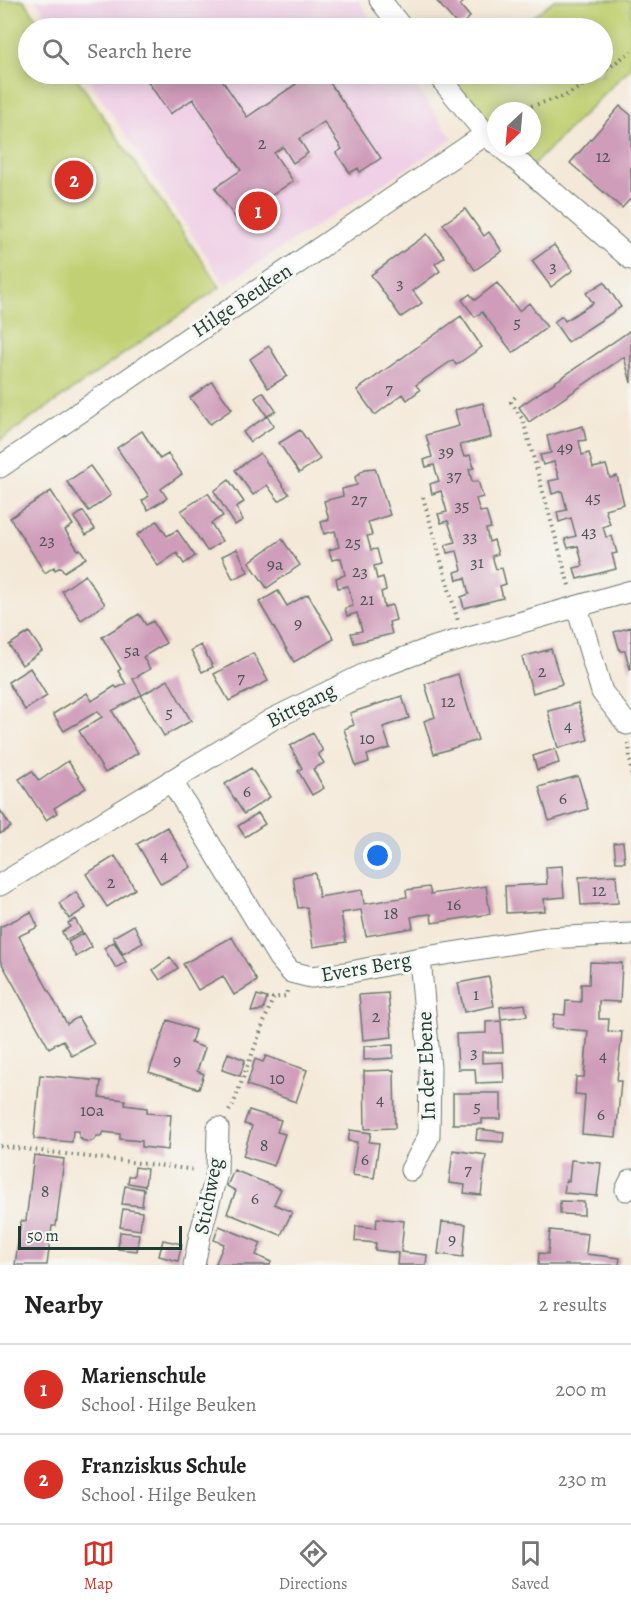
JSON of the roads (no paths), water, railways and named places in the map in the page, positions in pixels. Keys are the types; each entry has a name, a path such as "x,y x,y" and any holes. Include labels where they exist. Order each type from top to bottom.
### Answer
{"street":[{"path":"380,0 394,18"},
{"path":"446,84 487,133"},
{"name":"Hilge Beuken","path":"0,467 487,146"},
{"path":"512,156 631,258"},
{"name":"Bittgang","path":"0,885 271,720 375,669 431,648 631,591"},
{"path":"577,607 602,692 627,724"},
{"name":"Evers Berg","path":"171,780 279,958 291,972 311,977 546,938 631,934"},
{"name":"In der Ebene","path":"411,1170 429,1136 430,1068 420,958"},
{"name":"Stichweg","path":"194,1265 217,1173 218,1128"}],"place":[{"name":"Franziskus Schule","path":"74,180"},
{"name":"Marienschule","path":"258,211"}]}
